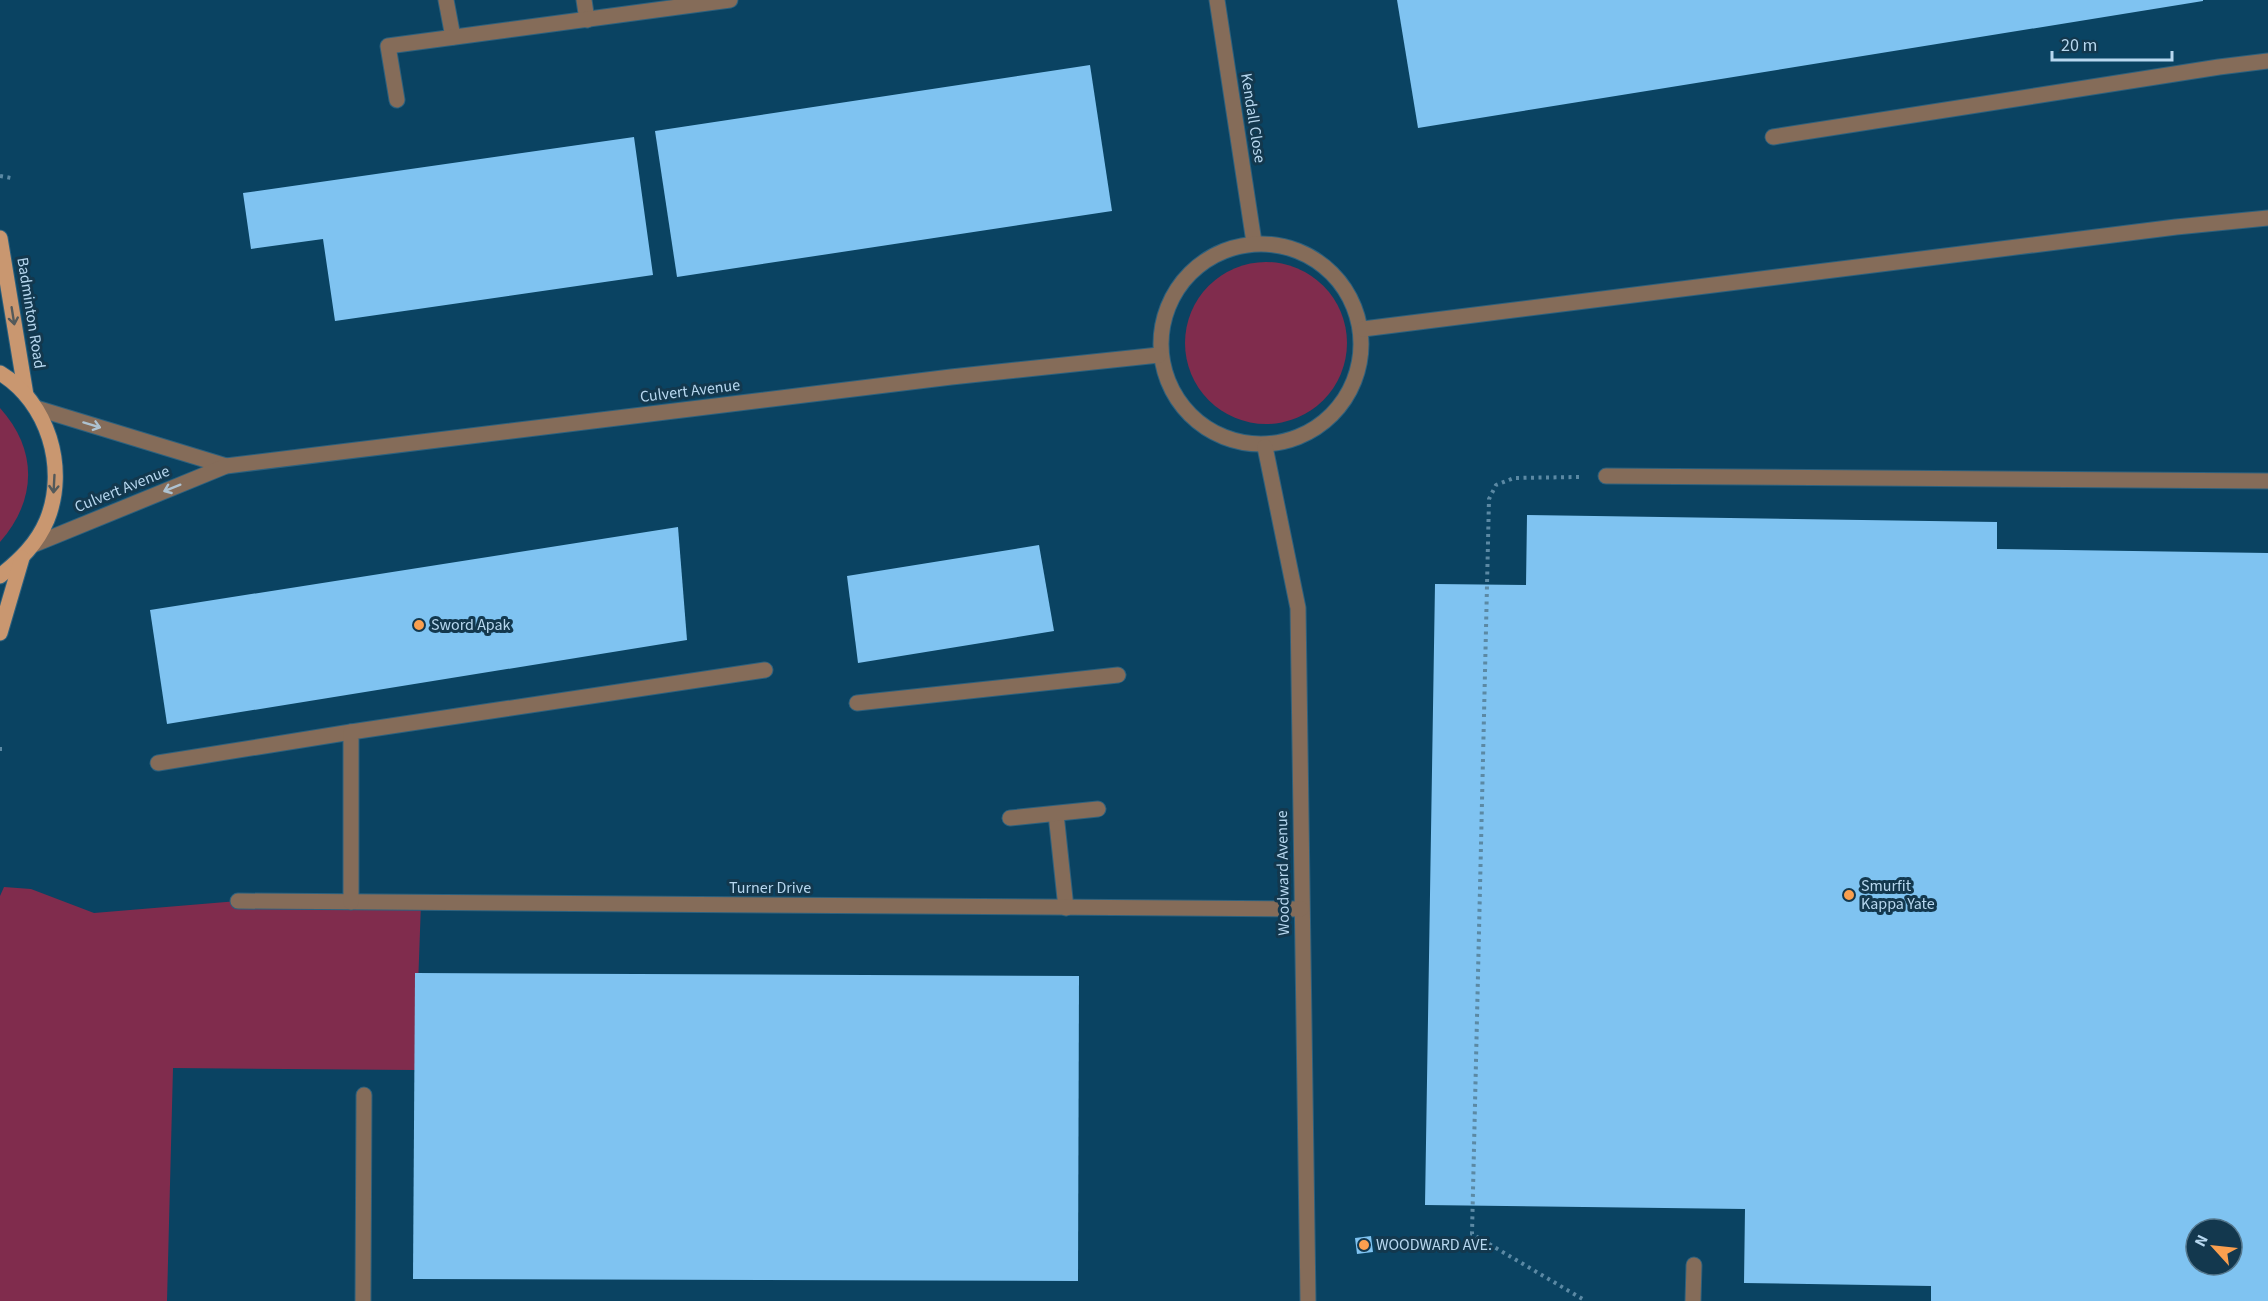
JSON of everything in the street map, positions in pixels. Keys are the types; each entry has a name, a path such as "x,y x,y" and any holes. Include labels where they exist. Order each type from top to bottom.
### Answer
{"main road":[{"name":"Badminton Road","path":"0,237 26,395"},
{"path":"0,374 26,395 36,408 49,434 55,463 55,492 47,520 33,545 22,558 0,576"},
{"path":"0,633 22,558"}],"street":[{"path":"446,0 453,37"},
{"path":"584,0 587,20"},
{"path":"397,100 388,46 730,0"},
{"name":"Kendall Close","path":"1217,0 1254,242"},
{"path":"1773,137 2219,67 2268,62"},
{"path":"1363,329 2176,227 2268,218"},
{"path":"1254,242 1310,254 1346,285 1363,329 1354,388 1317,431 1265,447 1217,437 1184,412 1159,355 1174,291 1206,257 1254,242"},
{"name":"Culvert Avenue","path":"33,545 226,466 939,379 1159,355"},
{"name":"Culvert Avenue","path":"36,408 226,466"},
{"name":"Woodward Avenue","path":"1265,447 1298,608 1308,1301"},
{"path":"1606,476 2268,481"},
{"path":"158,763 765,670"},
{"path":"857,703 1118,675"},
{"path":"351,732 351,902"},
{"path":"1010,818 1098,809"},
{"path":"1056,814 1066,908"},
{"name":"Turner Drive","path":"238,901 1301,909"},
{"path":"363,1095 363,1301"},
{"path":"1693,1301 1694,1265"}],"path":[{"path":"0,176 11,178"},
{"path":"1586,1301 1472,1234 1488,534 1489,499 1496,485 1514,478 1606,476"}],"shaded area":[{"path":"1266,262 1282,263 1297,268 1311,275 1323,286 1334,298 1341,312 1346,327 1346,359 1341,374 1334,388 1323,400 1311,411 1297,418 1282,423 1266,424 1250,423 1235,418 1221,411 1209,400 1198,388 1191,374 1186,359 1185,343 1186,327 1191,312 1198,298 1209,286 1221,275 1235,268 1250,263"},
{"path":"0,408 21,441 28,475 21,509 0,542"},
{"path":"4,887 31,889 94,913 238,901 421,903 415,1070 173,1068 167,1301 0,1301 0,896"}],"building":[{"path":"1397,0 2203,0 2203,1 1418,128"},
{"path":"1090,65 1112,211 677,277 655,131"},
{"path":"634,137 653,275 335,321 323,239 251,249 243,193"},
{"name":"Smurfit Kappa Yate","path":"1527,515 1997,522 1997,549 2268,553 2268,1301 1931,1301 1931,1286 1744,1283 1745,1209 1425,1205 1435,584 1526,585"},
{"name":"Sword Apak","path":"678,527 687,640 167,724 150,610"},
{"path":"1039,545 1054,631 858,663 847,576"},
{"path":"415,973 1079,976 1078,1281 413,1279"},
{"name":"WOODWARD AVE.","path":"1371,1236 1373,1252 1357,1254 1355,1238"}],"place":[{"name":"Sword Apak","path":"419,625"},
{"name":"Smurfit Kappa Yate","path":"1849,895"},
{"name":"WOODWARD AVE.","path":"1364,1245"}]}
